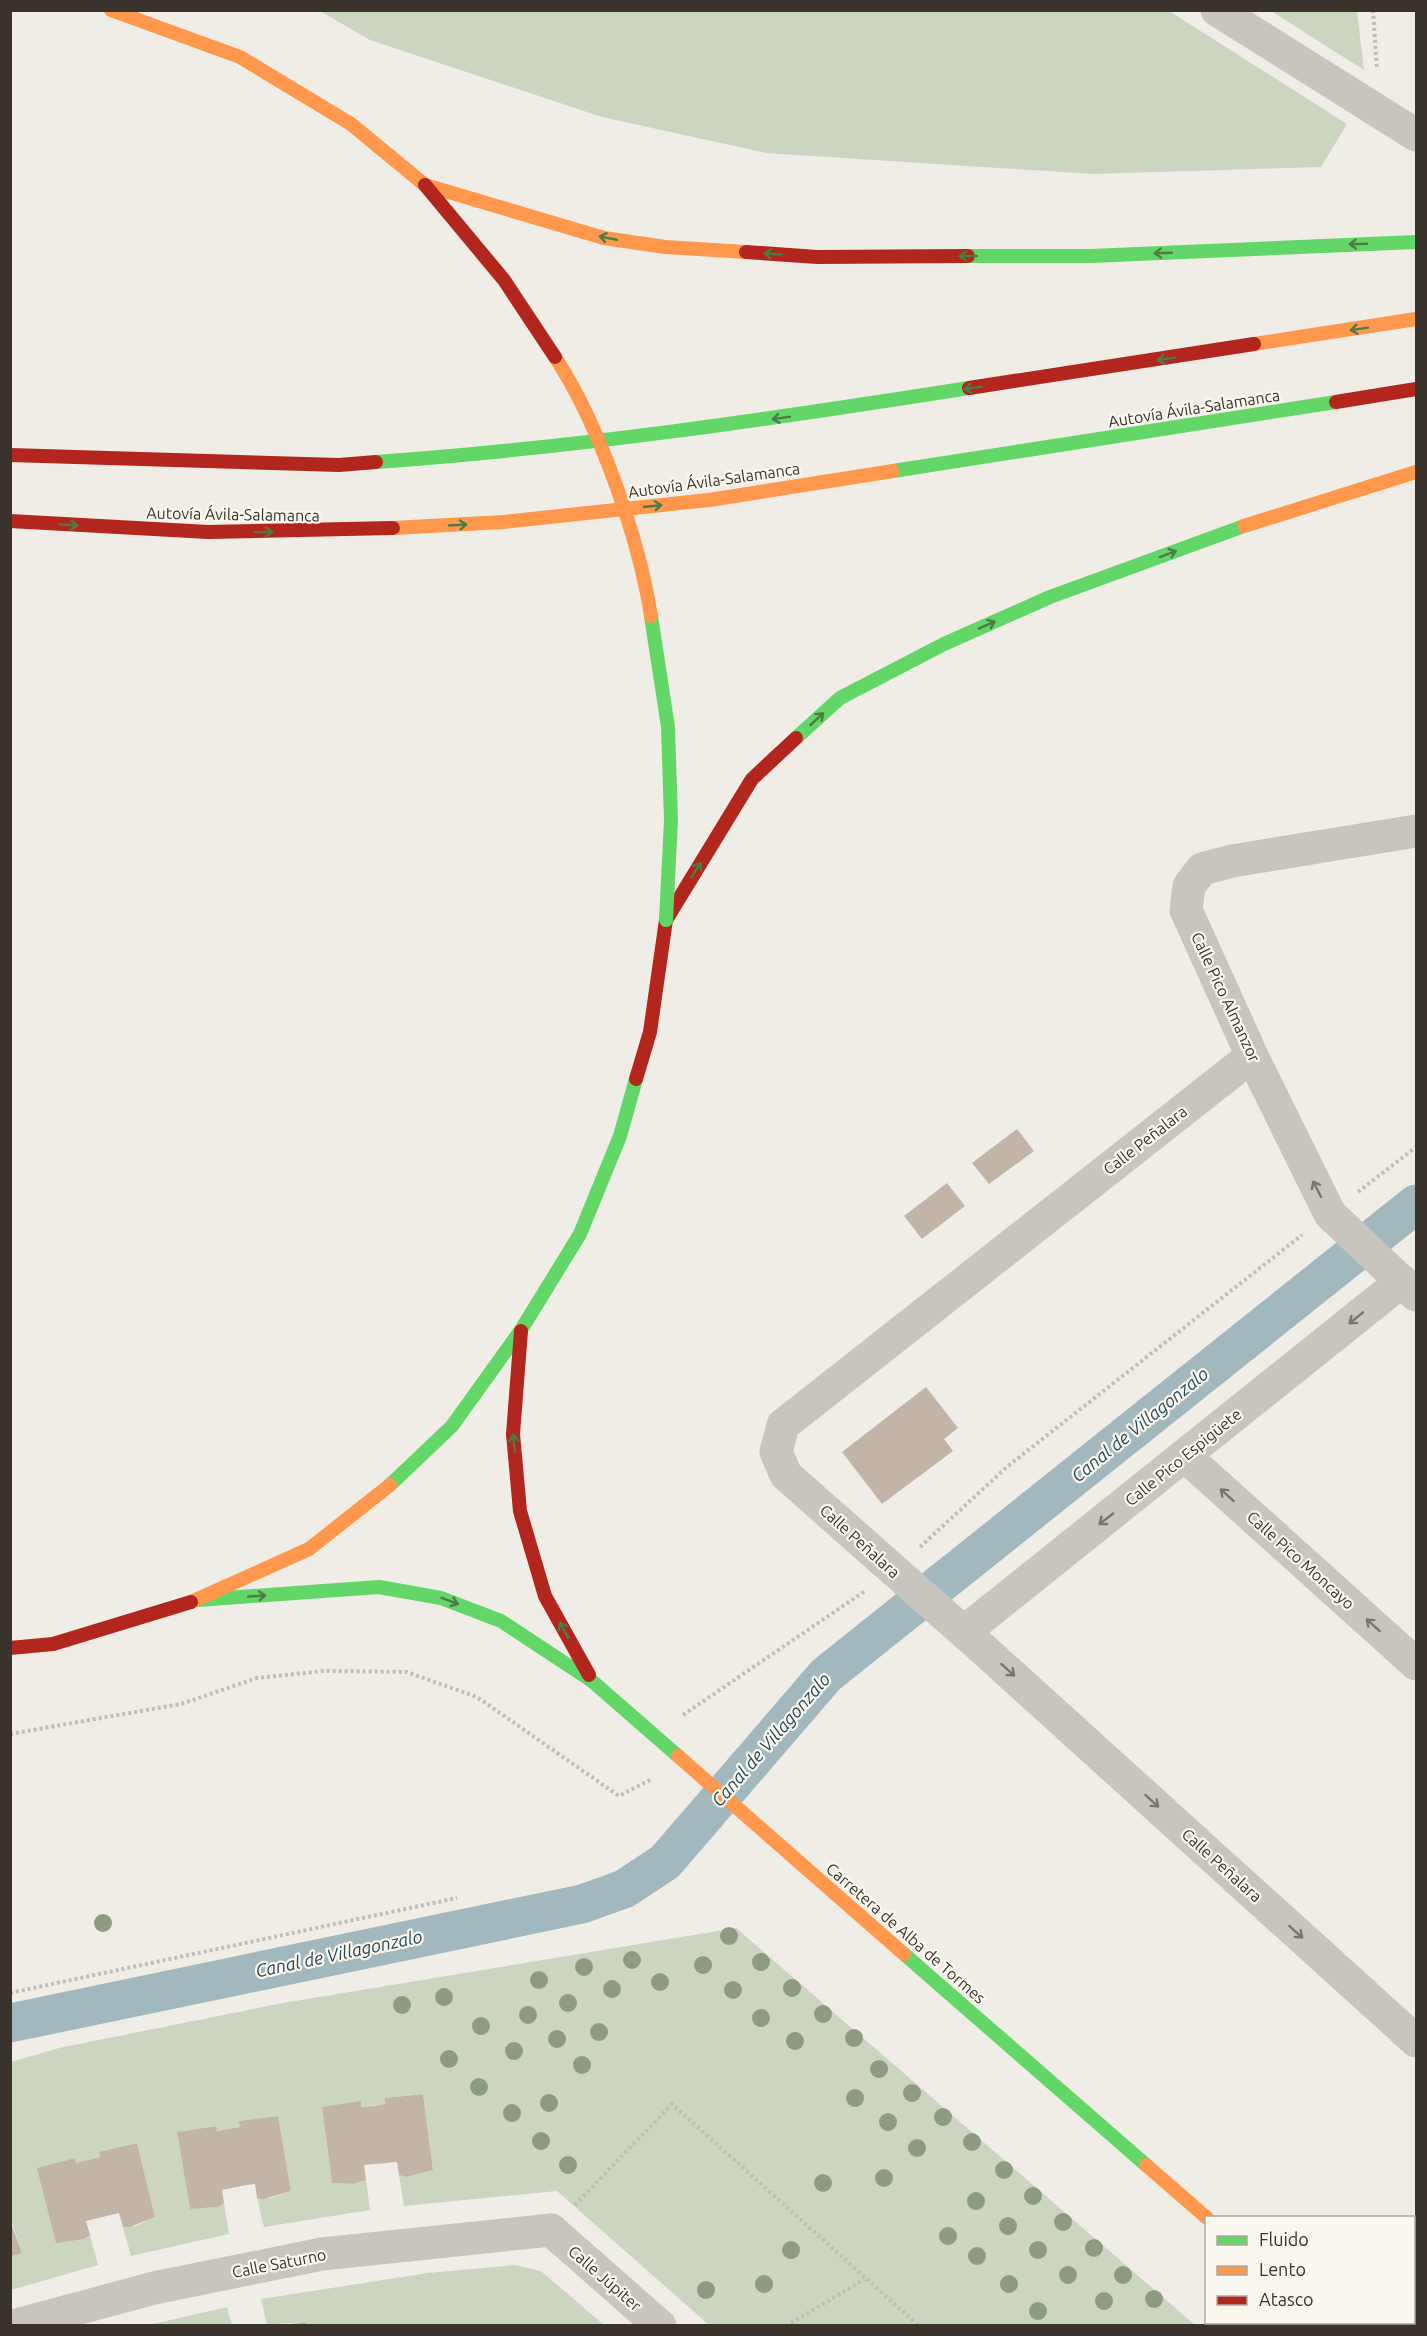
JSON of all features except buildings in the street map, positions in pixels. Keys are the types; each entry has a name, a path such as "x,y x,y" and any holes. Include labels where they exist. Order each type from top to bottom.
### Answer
{"main road":[{"path":"111,10 240,57"},
{"path":"10,1648 53,1644 198,1600 309,1549 387,1488 452,1426 521,1330 580,1234 620,1136 650,1032 666,920 670,820 668,727 645,579 621,504 573,384 504,280 425,185 351,124 240,57 194,24"},
{"path":"425,185 604,238 665,247 817,257 1091,256 1416,242"},
{"path":"10,455 339,465 491,454 698,430 1416,320"},
{"name":"Autovía Ávila-Salamanca","path":"10,521 208,532 349,531 503,522 709,500 1416,389"},
{"path":"666,920 752,779 840,698 944,644 1050,597 1241,527 1416,472"},
{"name":"Carretera de Alba de Tormes","path":"521,1330 513,1434 520,1511 545,1596 592,1681"},
{"name":"Carretera de Alba de Tormes","path":"198,1600 379,1587 441,1598 501,1621 592,1681 1202,2214"}],"street":[{"path":"1217,10 1416,135"},
{"name":"Calle Pico Almanzor","path":"1401,1280 1341,1224 1252,1056 1186,910 1189,886 1202,869 1232,861 1416,831"},
{"name":"Calle Peñalara","path":"1252,1056 783,1425 776,1452 786,1475 1416,2041"},
{"name":"Calle Pico Espigüete","path":"951,1622 1185,1456 1401,1280"},
{"name":"Calle Pico Moncayo","path":"1185,1456 1416,1664"},
{"name":"Calle Saturno","path":"13,2325 154,2288 321,2254 562,2219"},
{"name":"Calle Júpiter","path":"562,2219 660,2325"}],"path":[{"path":"1373,10 1378,73"},
{"path":"654,1735 901,1578 1008,1466 1341,1224 1416,1147"},
{"path":"10,1734 181,1704 257,1678 323,1671 407,1672 477,1697 619,1796 685,1761"},
{"path":"10,1993 457,1898"},
{"path":"562,2219 672,2104 865,2279 920,2325"},
{"path":"786,2325 865,2279"}],"green space":[{"path":"320,11 1169,11 1347,124 1321,167 1093,174 766,153 602,117 370,40"},
{"path":"1271,11 1357,11 1364,70"},
{"path":"736,1928 1195,2325 709,2325 557,2191 404,2206 399,2175 406,2177 433,2170 423,2094 385,2098 385,2104 361,2107 361,2102 322,2107 332,2183 353,2184 366,2180 370,2210 264,2227 257,2198 271,2198 291,2191 278,2116 240,2121 240,2127 217,2131 215,2126 177,2132 190,2208 211,2208 224,2203 229,2234 131,2256 123,2227 136,2226 155,2217 137,2143 99,2152 100,2157 76,2163 75,2158 38,2168 69,2240 84,2239 90,2235 98,2265 11,2290 11,2257 22,2253 11,2219 11,2062 59,2048 283,2003"},
{"path":"515,2265 541,2271 604,2325 306,2326 304,2322 267,2325 261,2299 428,2273"},
{"path":"227,2307 232,2325 149,2325"}],"waterway":[{"name":"Canal de Villagonzalo","path":"10,2023 582,1904 624,1889 665,1862 826,1675 1416,1204"}],"traffic: fast":[{"path":"968,256 1091,256 1416,242"},
{"path":"376,462 599,441 969,388"},
{"path":"893,471 1336,402"},
{"path":"796,738 840,698 944,644 1050,597 1244,526"},
{"path":"651,616 668,727 671,820 666,920"},
{"path":"390,1485 452,1426 521,1330 580,1234 620,1136 636,1079"},
{"path":"198,1600 379,1587 441,1598 501,1621 592,1681 678,1756"},
{"path":"904,1954 1146,2165"}],"traffic: slow":[{"path":"111,10 240,57 351,124 425,185"},
{"path":"425,185 604,238 665,247 746,252"},
{"path":"1254,344 1416,319"},
{"path":"555,357 587,415 615,482 637,552 651,616"},
{"path":"393,528 503,522 709,500 893,471"},
{"path":"1244,526 1416,472"},
{"path":"191,1602 309,1549 390,1485"},
{"path":"678,1756 904,1954"},
{"path":"1146,2165 1205,2216"}],"traffic: jam":[{"path":"425,185 504,280 555,357"},
{"path":"746,252 817,257 968,256"},
{"path":"969,388 1254,344"},
{"path":"1336,402 1416,389"},
{"path":"10,455 339,465 376,462"},
{"path":"10,521 208,532 393,528"},
{"path":"666,920 752,779 796,738"},
{"path":"636,1079 650,1032 666,920"},
{"path":"521,1331 513,1434 520,1511 545,1596 589,1675"},
{"path":"10,1648 53,1644 191,1602"}]}
